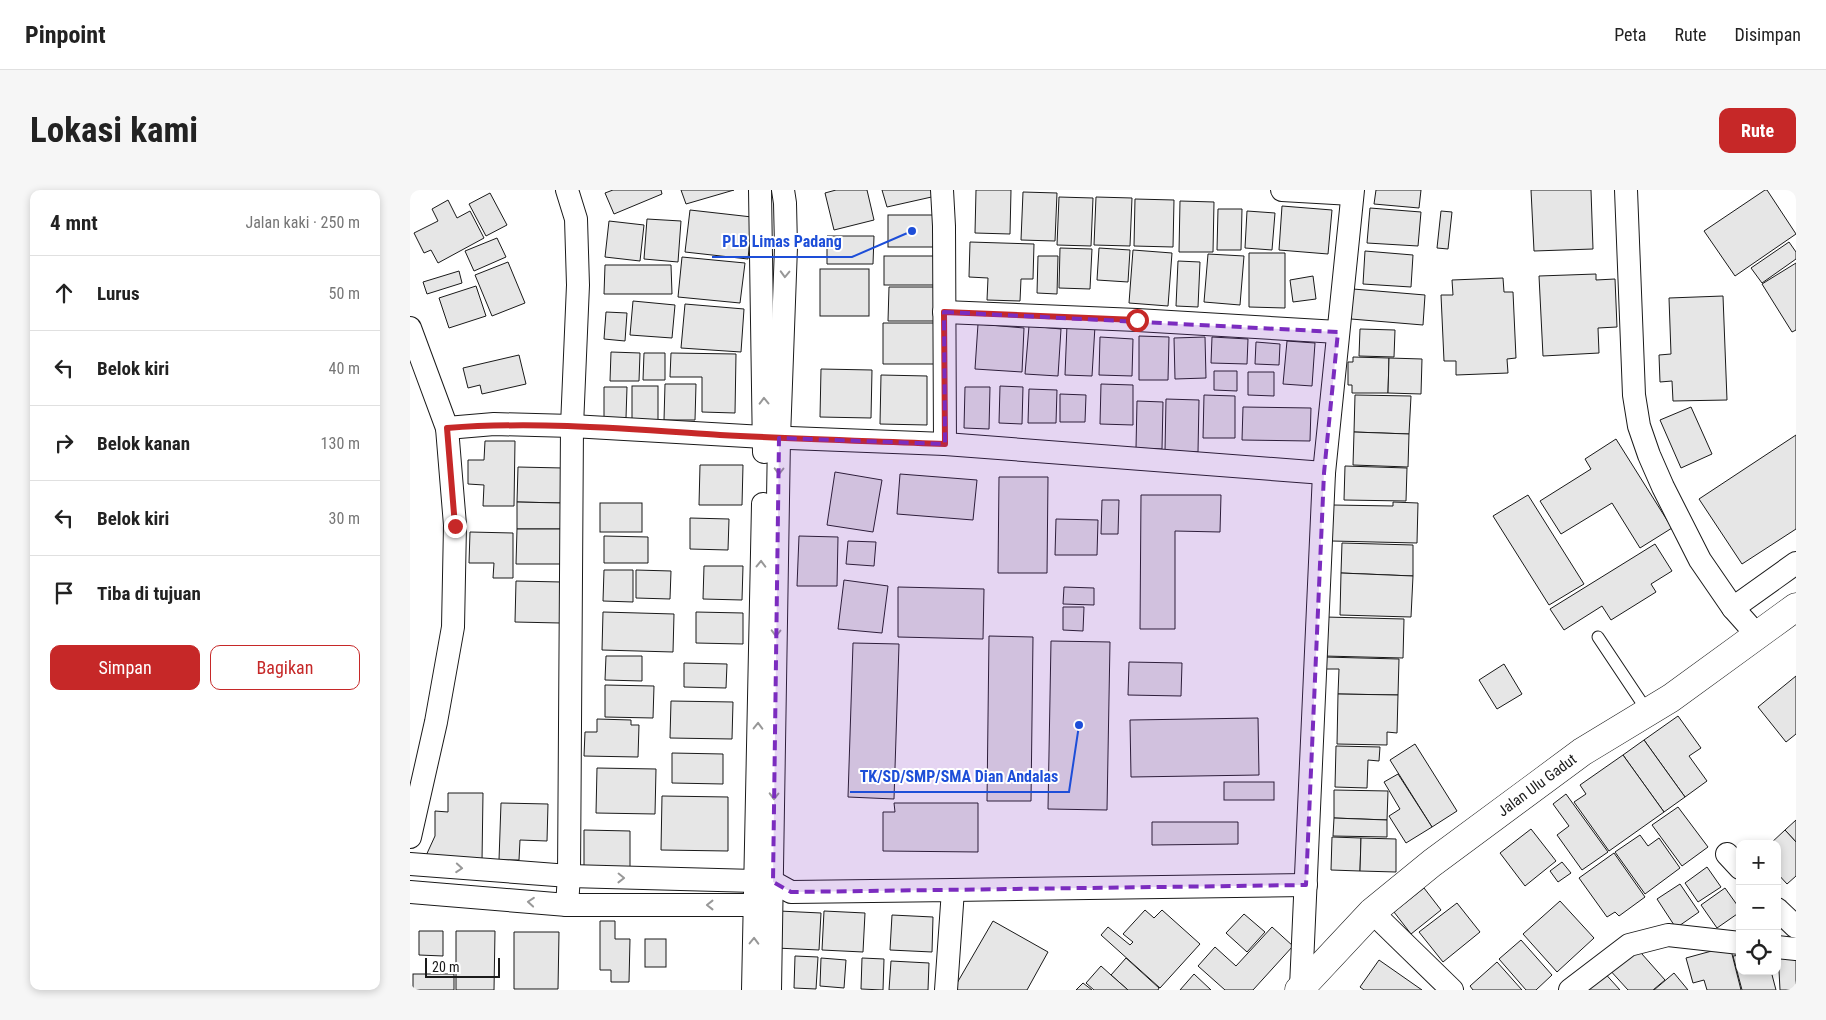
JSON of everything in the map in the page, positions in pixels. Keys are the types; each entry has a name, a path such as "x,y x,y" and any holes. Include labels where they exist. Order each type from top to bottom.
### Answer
{"street":[{"path":"567,190 576,219 578,285 572,426 569,876 567,905"},
{"path":"760,190 772,438 770,990"},
{"path":"772,438 786,247 786,203 783,190"},
{"path":"942,190 944,226 945,444"},
{"path":"1282,190 1352,192 1324,473 1300,989"},
{"path":"1626,190 1634,395 1639,426 1648,455 1700,560 1733,608 1757,635"},
{"path":"944,312 1137,320 1338,332"},
{"path":"410,328 447,428 455,526 452,627 436,722 410,836"},
{"path":"447,428 494,424 572,426 772,438 945,444 1324,473"},
{"path":"1733,608 1796,563"},
{"name":"Jalan Ulu Gadut","path":"1300,989 1372,912 1432,863 1574,758 1671,698 1796,607"},
{"path":"410,864 769,893"},
{"path":"410,892 567,905 769,893 1306,886"},
{"path":"946,990 953,890"},
{"path":"753,990 769,893"},
{"path":"1372,912 1452,990"},
{"path":"1781,913 1796,927"},
{"path":"1570,990 1629,945 1668,935 1736,943"},
{"path":"1781,947 1796,949"}],"lane":[{"path":"1598,637 1648,712"}],"highlighted area":[{"path":"944,312 1338,332 1324,473 1306,885 791,892 773,882 779,438 945,444"}],"building":[{"path":"613,190 661,190 662,194 614,214 605,193"},
{"path":"681,190 734,190 686,204"},
{"path":"836,190 867,190 874,220 834,230 825,193"},
{"path":"882,190 935,190 936,196 887,207"},
{"path":"976,190 1011,190 1010,234 975,233"},
{"path":"1376,190 1421,190 1419,208 1374,204"},
{"path":"1531,190 1591,190 1593,249 1534,251"},
{"path":"1767,190 1796,234 1735,276 1704,231"},
{"path":"1023,192 1057,193 1055,241 1021,240"},
{"path":"490,193 507,225 486,236 469,204"},
{"path":"1059,197 1093,198 1091,246 1057,245"},
{"path":"1096,197 1132,198 1130,246 1094,245"},
{"path":"1135,199 1174,200 1173,247 1134,246"},
{"path":"448,200 457,218 470,211 484,238 438,263 431,250 424,253 414,233 438,221 432,209"},
{"path":"1180,201 1214,202 1213,252 1179,252"},
{"path":"1282,206 1332,210 1328,254 1279,250"},
{"path":"1370,208 1421,212 1418,246 1367,243"},
{"path":"1218,209 1242,209 1241,250 1217,250"},
{"path":"690,210 752,217 748,259 685,252"},
{"path":"1247,211 1275,213 1272,250 1245,248"},
{"path":"1441,211 1452,212 1448,249 1437,248"},
{"path":"888,215 936,215 936,247 888,247"},
{"path":"647,219 681,221 678,262 644,259"},
{"path":"609,221 644,225 640,261 605,257"},
{"path":"827,236 874,236 873,264 827,264"},
{"path":"497,238 506,257 474,271 465,251"},
{"path":"970,242 1034,244 1033,279 1021,279 1020,301 987,300 988,278 969,277"},
{"path":"1789,242 1796,252 1796,259 1762,283 1751,268"},
{"path":"1060,248 1092,249 1090,289 1059,288"},
{"path":"1099,248 1130,250 1128,282 1097,280"},
{"path":"1133,250 1172,253 1168,306 1129,303"},
{"path":"1365,251 1413,255 1411,287 1363,284"},
{"path":"1249,253 1285,253 1285,308 1249,307"},
{"path":"1208,254 1244,256 1240,305 1204,302"},
{"path":"884,256 935,256 935,285 884,285"},
{"path":"1038,256 1058,256 1057,294 1037,293"},
{"path":"682,257 745,263 740,303 678,297"},
{"path":"1178,261 1200,262 1198,307 1176,306"},
{"path":"508,262 525,303 492,316 475,275"},
{"path":"1796,263 1796,330 1792,332 1762,284"},
{"path":"605,265 671,265 672,294 604,294"},
{"path":"820,269 869,269 869,316 820,316"},
{"path":"459,271 462,283 427,294 423,282"},
{"path":"1596,274 1596,280 1615,279 1617,327 1598,328 1599,353 1543,356 1539,276"},
{"path":"1313,276 1316,299 1293,302 1290,280"},
{"path":"1503,278 1504,292 1513,292 1516,358 1507,359 1508,373 1456,375 1456,361 1444,361 1441,295 1453,295 1452,280"},
{"path":"476,286 486,316 449,328 439,298"},
{"path":"889,287 935,287 935,321 888,321"},
{"path":"1353,289 1425,295 1423,325 1351,319"},
{"path":"1723,296 1727,400 1673,401 1672,381 1660,382 1659,355 1671,354 1669,298"},
{"path":"633,301 675,305 672,338 630,335"},
{"path":"685,304 744,309 741,352 681,348"},
{"path":"606,312 627,313 625,341 604,339"},
{"path":"883,323 935,323 936,364 883,364"},
{"path":"978,324 1024,328 1022,372 975,369"},
{"path":"1067,325 1095,326 1092,376 1065,375"},
{"path":"1029,326 1061,329 1058,376 1025,374"},
{"path":"1360,329 1395,330 1394,357 1359,356"},
{"path":"1139,336 1169,337 1168,380 1139,380"},
{"path":"1100,337 1133,339 1132,376 1099,375"},
{"path":"1205,337 1206,378 1175,379 1174,338"},
{"path":"1212,337 1248,339 1247,364 1211,363"},
{"path":"1287,341 1315,343 1312,386 1283,384"},
{"path":"1256,342 1280,344 1279,365 1255,364"},
{"path":"611,352 640,353 639,381 610,381"},
{"path":"644,353 665,353 665,380 643,380"},
{"path":"671,353 736,354 735,413 702,412 702,377 670,377"},
{"path":"519,355 526,384 482,394 480,385 468,388 463,368"},
{"path":"1353,357 1389,358 1388,393 1352,393 1352,385 1348,385 1348,362 1353,362"},
{"path":"1389,358 1422,359 1421,394 1388,393"},
{"path":"821,369 872,370 871,418 820,417"},
{"path":"1214,371 1237,371 1237,391 1214,390"},
{"path":"1248,372 1274,372 1274,396 1248,395"},
{"path":"881,375 927,376 927,425 880,424"},
{"path":"665,384 696,384 695,420 664,420"},
{"path":"1101,384 1133,385 1133,425 1100,424"},
{"path":"632,386 658,386 658,422 632,422"},
{"path":"1000,386 1023,387 1022,424 999,423"},
{"path":"604,387 627,387 626,418 604,418"},
{"path":"965,387 990,387 989,429 964,428"},
{"path":"1029,389 1057,390 1056,423 1028,423"},
{"path":"1060,394 1086,395 1085,422 1060,422"},
{"path":"1204,395 1235,396 1235,438 1203,438"},
{"path":"1355,395 1411,396 1409,434 1354,432"},
{"path":"1166,399 1199,400 1198,452 1165,451"},
{"path":"1137,401 1163,402 1162,449 1136,448"},
{"path":"1243,407 1311,408 1310,441 1242,440"},
{"path":"1691,407 1712,454 1681,468 1660,420"},
{"path":"1354,432 1409,434 1408,467 1353,465"},
{"path":"1796,435 1796,529 1742,564 1699,499"},
{"path":"1616,439 1672,528 1640,548 1612,503 1561,534 1540,501 1591,469 1585,459"},
{"path":"485,441 515,441 514,506 483,506 484,485 468,484 468,460 484,460"},
{"path":"700,465 743,465 742,505 699,505"},
{"path":"1345,466 1407,468 1406,501 1344,500"},
{"path":"518,467 563,468 562,503 517,502"},
{"path":"835,472 882,480 873,532 827,525"},
{"path":"900,474 977,480 973,520 897,514"},
{"path":"999,477 1048,477 1047,573 998,573"},
{"path":"1141,495 1221,495 1220,532 1175,531 1175,629 1140,629"},
{"path":"1528,495 1584,584 1549,605 1493,516"},
{"path":"1102,500 1119,500 1118,534 1101,534"},
{"path":"517,502 562,503 561,529 517,529"},
{"path":"1393,502 1418,503 1417,543 1332,541 1333,505 1393,506"},
{"path":"600,503 642,503 642,532 600,532"},
{"path":"690,518 729,519 728,550 690,549"},
{"path":"1056,519 1098,520 1097,555 1055,555"},
{"path":"517,529 561,529 561,564 516,564"},
{"path":"470,532 513,533 513,578 493,578 494,563 469,563"},
{"path":"604,536 648,537 648,563 604,563"},
{"path":"799,536 838,537 837,586 797,586"},
{"path":"848,541 876,542 874,566 846,564"},
{"path":"1342,543 1413,545 1413,576 1341,573"},
{"path":"1655,544 1672,571 1651,584 1656,592 1611,620 1602,606 1564,630 1550,609"},
{"path":"704,566 743,566 742,600 703,599"},
{"path":"604,570 633,570 633,602 603,601"},
{"path":"636,570 671,571 670,599 636,598"},
{"path":"1341,573 1413,576 1411,617 1340,615"},
{"path":"844,580 888,586 882,633 838,629"},
{"path":"516,581 561,582 560,623 515,622"},
{"path":"898,587 984,589 983,639 898,637"},
{"path":"1064,587 1094,588 1094,605 1063,604"},
{"path":"1063,607 1084,607 1083,631 1063,630"},
{"path":"603,612 674,614 673,652 602,650"},
{"path":"696,612 743,613 743,644 696,643"},
{"path":"1325,617 1404,619 1403,658 1324,656"},
{"path":"989,636 1033,637 1031,801 987,801"},
{"path":"1051,641 1110,642 1107,810 1048,809"},
{"path":"853,643 899,644 894,799 848,797"},
{"path":"606,656 642,656 642,681 605,680"},
{"path":"1324,657 1399,659 1398,695 1338,694 1339,669 1324,669"},
{"path":"1129,662 1182,663 1181,696 1128,695"},
{"path":"684,663 727,664 726,688 684,687"},
{"path":"1504,664 1522,694 1497,709 1479,680"},
{"path":"1796,676 1796,734 1786,742 1758,707"},
{"path":"605,685 654,686 653,718 605,717"},
{"path":"1338,694 1398,695 1397,733 1387,732 1387,745 1337,744"},
{"path":"671,701 733,702 732,739 670,738"},
{"path":"1678,716 1701,748 1689,756 1707,781 1685,797 1644,740"},
{"path":"1258,718 1259,775 1131,777 1130,720"},
{"path":"597,719 631,720 631,725 639,725 638,757 584,756 585,732 597,732"},
{"path":"1644,740 1685,797 1664,812 1623,755"},
{"path":"1415,744 1457,811 1432,827 1390,760"},
{"path":"1336,746 1380,747 1379,761 1368,760 1367,788 1335,787"},
{"path":"672,753 723,754 723,784 672,783"},
{"path":"1623,755 1664,812 1609,851 1574,802 1586,794 1580,785"},
{"path":"597,768 656,769 655,814 596,813"},
{"path":"1398,774 1432,827 1406,843 1389,816 1400,809 1384,782"},
{"path":"1224,782 1274,782 1274,800 1224,800"},
{"path":"1334,790 1388,791 1387,820 1334,818"},
{"path":"448,793 483,793 482,861 424,860 435,836 435,811 448,812"},
{"path":"1566,794 1608,852 1582,870 1557,835 1569,826 1553,804"},
{"path":"662,796 728,797 728,851 661,850"},
{"path":"501,803 548,804 547,841 520,840 519,860 499,860"},
{"path":"894,803 978,803 978,852 883,851 883,812 895,812"},
{"path":"1678,807 1708,847 1682,866 1652,825"},
{"path":"1334,818 1387,820 1387,837 1333,836"},
{"path":"1796,820 1796,842 1785,830"},
{"path":"1152,822 1238,822 1238,844 1152,845"},
{"path":"1531,829 1556,861 1525,886 1500,853"},
{"path":"584,830 630,831 630,868 584,867"},
{"path":"1785,830 1796,842 1796,876 1787,884 1781,877 1781,840 1774,840"},
{"path":"1640,835 1648,846 1659,838 1680,868 1645,894 1615,852"},
{"path":"1332,837 1361,838 1360,871 1331,870"},
{"path":"1361,838 1396,839 1396,872 1360,871"},
{"path":"1614,853 1645,897 1619,916 1615,912 1607,917 1579,878"},
{"path":"1562,862 1571,873 1558,882 1550,871"},
{"path":"1707,867 1721,887 1698,902 1685,883"},
{"path":"1680,884 1699,912 1676,928 1657,899"},
{"path":"1424,888 1441,910 1411,934 1394,912"},
{"path":"1725,888 1736,903 1736,915 1717,928 1701,905"},
{"path":"1560,901 1594,938 1557,972 1523,934"},
{"path":"1457,903 1480,932 1443,962 1419,932"},
{"path":"1145,910 1154,918 1162,910 1200,944 1160,988 1101,935 1108,927 1130,945 1133,942 1123,934"},
{"path":"779,911 821,913 819,950 776,948"},
{"path":"824,911 865,913 863,952 822,950"},
{"path":"1244,914 1265,932 1247,952 1226,933"},
{"path":"892,915 933,917 932,952 890,950"},
{"path":"600,921 615,921 615,939 630,939 629,982 611,982 611,970 600,970"},
{"path":"993,921 1048,952 1027,990 953,990"},
{"path":"1272,927 1293,946 1253,990 1225,990 1198,966 1215,947 1236,966"},
{"path":"419,931 443,931 443,956 419,955"},
{"path":"456,931 495,931 494,990 456,990"},
{"path":"514,932 559,932 558,989 514,989"},
{"path":"645,939 666,939 666,967 645,967"},
{"path":"1521,940 1552,975 1536,990 1526,990 1499,959"},
{"path":"1634,945 1665,980 1653,990 1628,990 1608,968"},
{"path":"1730,946 1741,990 1707,990 1704,980 1693,983 1686,958"},
{"path":"1796,950 1796,990 1780,990 1781,951"},
{"path":"795,956 818,957 816,989 794,988"},
{"path":"1733,956 1736,956 1736,967"},
{"path":"821,958 846,960 844,988 820,986"},
{"path":"862,958 884,959 883,990 861,989"},
{"path":"1126,958 1159,988 1158,990 1128,990 1111,975"},
{"path":"1379,960 1422,990 1364,990 1360,987"},
{"path":"891,961 929,963 928,990 889,990"},
{"path":"1497,962 1522,990 1473,990 1470,986"},
{"path":"1101,966 1128,990 1094,990 1086,983"},
{"path":"1601,969 1620,990 1577,990"},
{"path":"1674,973 1688,990 1654,990"},
{"path":"413,974 454,974 454,990 413,990"},
{"path":"1194,974 1211,990 1180,990"},
{"path":"1738,975 1772,975 1776,990 1742,990"},
{"path":"1083,983 1092,990 1076,990"}],"place":[{"name":"PLB Limas Padang","path":"912,231"},
{"name":"TK/SD/SMP/SMA Dian Andalas","path":"1079,725"}],"route":[{"path":"455,526 447,428 494,424 572,426 764,437 945,444 944,312 1137,320"}]}
